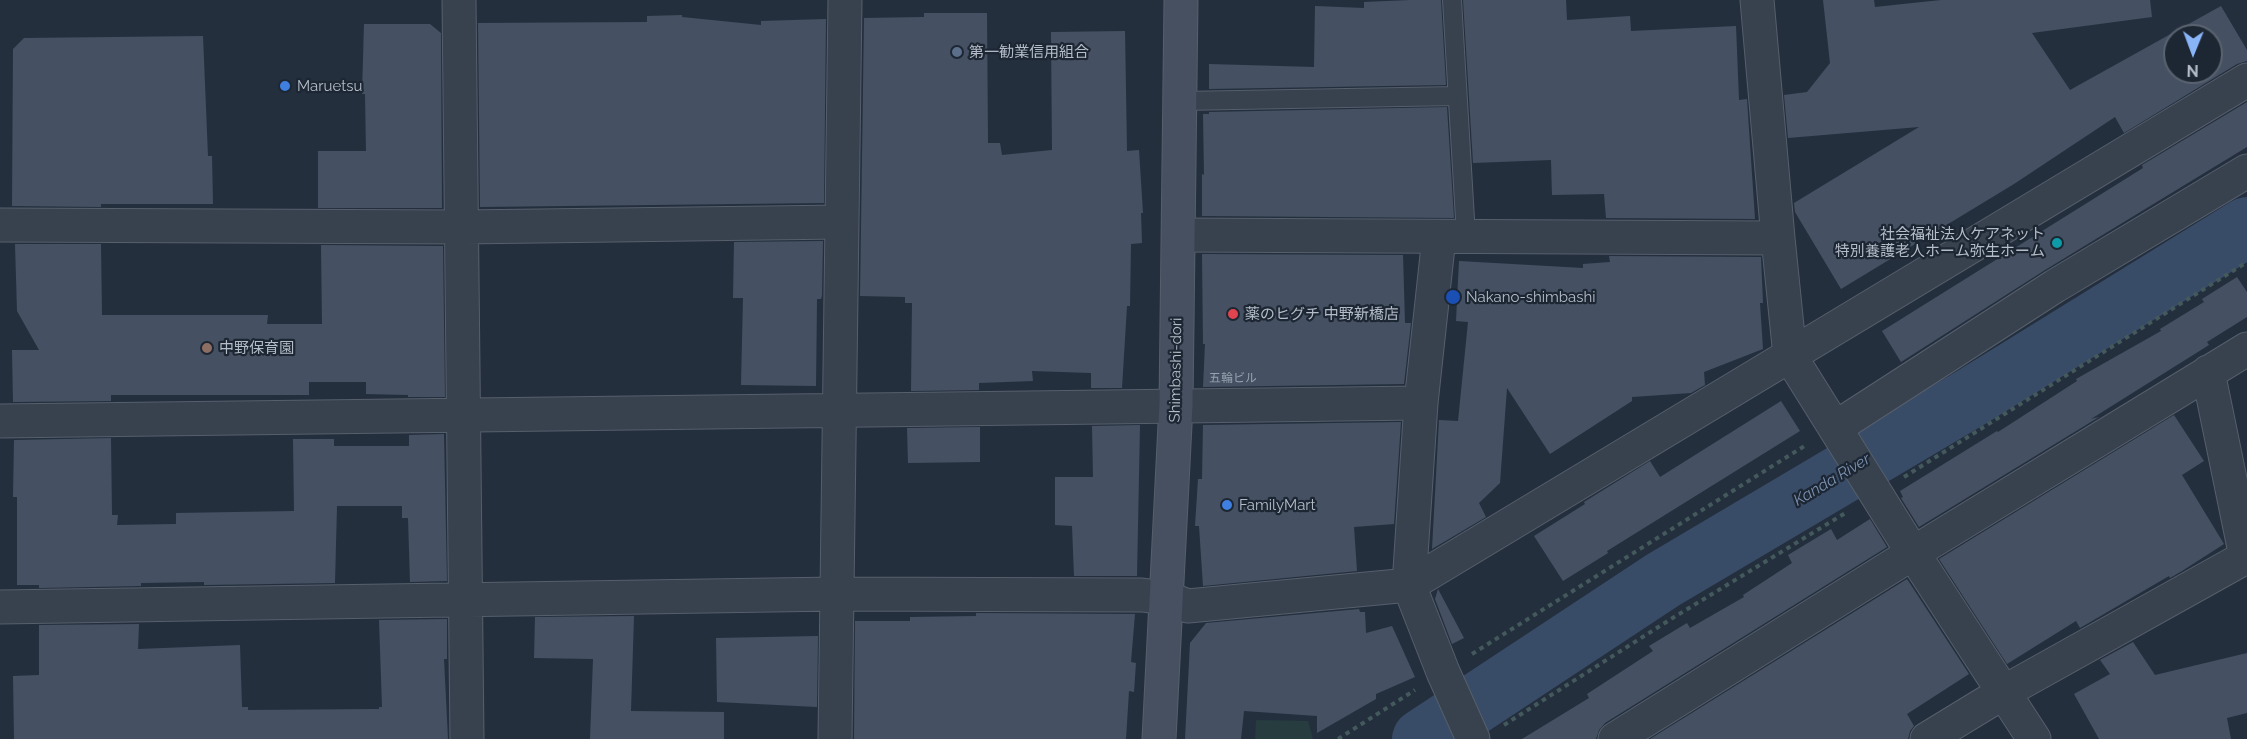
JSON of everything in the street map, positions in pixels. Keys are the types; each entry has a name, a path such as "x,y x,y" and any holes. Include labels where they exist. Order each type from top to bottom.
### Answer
{"street":[{"path":"459,0 467,739"},
{"path":"835,739 845,0"},
{"name":"Shimbashi-dori","path":"1159,739 1176,405 1181,0"},
{"path":"1757,0 1790,356 1913,553 2034,739"},
{"path":"0,607 836,594 1130,595 1166,598 1188,606 1409,585 2247,80"},
{"path":"1837,431 2055,286 2247,171"},
{"path":"0,225 463,227 841,222"},
{"path":"1179,235 1778,238"},
{"path":"1453,237 1421,403 1409,585 1444,675 1472,738"},
{"path":"1615,739 2247,349"},
{"path":"1927,739 2004,692 2246,557 2208,372"},
{"path":"0,421 1421,403"}],"lane":[{"path":"1452,0 1457,96 1453,237"},
{"path":"1181,101 1457,96"}],"path":[{"path":"1338,739 1837,431"}],"green space":[{"path":"1256,720 1308,721 1313,739 1255,739"}],"building":[{"path":"1441,0 1446,85 1209,89 1209,64 1314,67 1315,6 1364,8 1364,2"},
{"path":"1463,0 1566,0 1567,20 1630,16 1631,31 1736,26 1739,100 1747,99 1755,219 1606,218 1604,194 1552,195 1551,160 1473,163"},
{"path":"1823,0 1874,0 1875,7 1941,0 2150,0 2152,17 2032,33 2070,90 2163,38 2163,84 2204,84 2124,133 2115,117 2014,184 1841,289 1795,212 1794,203 1919,127 1788,138 1784,95 1807,92 1830,63"},
{"path":"2221,6 2247,50 2247,61 2223,73 2223,24 2189,24"},
{"path":"924,13 987,13 988,143 1000,143 1002,155 1052,150 1051,32 1125,31 1127,151 1139,150 1143,213 1141,213 1142,243 1131,244 1130,306 1127,306 1122,388 1091,388 1091,373 1032,371 1033,381 979,383 979,390 911,391 912,303 905,303 905,297 860,296 864,18 924,17"},
{"path":"682,15 682,17 761,25 761,21 826,19 824,203 480,207 478,23 647,22 647,16"},
{"path":"364,24 430,24 441,33 442,208 318,208 318,151 366,151 365,94 362,94"},
{"path":"203,36 208,156 212,156 213,204 101,204 101,207 12,206 13,49 24,38"},
{"name":"社会福祉法人ケアネット 特別養護老人ホーム弥生ホーム","path":"2247,102 2247,147 2045,270 1901,362 1882,331 2143,168 2142,165"},
{"path":"1447,107 1454,218 1202,216 1203,114 1209,114 1209,112"},
{"path":"823,241 822,296 821,299 817,299 816,386 741,385 743,298 733,298 734,242"},
{"path":"15,244 101,244 102,315 268,315 267,324 322,324 321,245 443,246 445,397 366,394 366,382 309,382 309,395 111,395 111,401 13,402 12,350 39,350 17,311"},
{"path":"1202,254 1403,255 1405,323 1411,323 1404,384 1203,387 1205,344 1203,344"},
{"path":"1609,256 1761,257 1763,303 1760,303 1763,349 1704,372 1705,385 1691,393 1632,397 1632,401 1550,454 1507,388 1500,483 1479,503 1486,517 1432,549 1439,420 1458,421 1468,322 1456,321 1459,261 1583,268 1583,264 1610,262"},
{"path":"2237,277 2247,292 2247,317 2207,342 2209,345 2091,419 2099,417 1919,527 1901,498 1903,497 1900,491 1998,432 2077,381 2076,379 2161,331 2160,329 2204,302 2202,299"},
{"path":"1781,401 1800,431 1607,551 1608,553 1563,581 1534,536 1650,461 1660,477"},
{"path":"2174,415 2204,461 2182,475 2224,544 2170,578 2169,576 2080,628 2076,621 2007,664 1939,559"},
{"path":"1401,422 1394,524 1354,527 1357,571 1203,586 1199,526 1195,526 1198,479 1202,479 1203,425"},
{"path":"1140,425 1137,576 1074,576 1072,526 1055,525 1055,477 1093,477 1092,426"},
{"path":"980,427 980,462 908,463 907,428"},
{"path":"444,434 447,581 410,582 408,518 402,518 402,506 337,506 335,583 204,585 204,582 141,583 141,586 39,588 39,585 17,585 17,497 13,497 14,440 111,438 112,515 118,515 117,525 176,524 176,513 294,511 293,439 334,439 334,446 409,446 409,435"},
{"path":"1870,519 1887,547 1605,723 1596,739 1522,739 1589,698 1587,694 1653,651 1649,646 1687,623 1690,628 1744,597 1743,595 1792,563 1788,555 1831,529 1837,540"},
{"path":"1907,579 1969,674 1907,714 1914,726 1908,739 1650,739"},
{"path":"1438,589 1464,638 1452,644 1435,599"},
{"path":"1359,609 1360,612 1365,612 1366,633 1392,626 1415,677 1376,694 1376,699 1317,733 1317,716 1244,711 1241,739 1185,739 1190,643 1206,623"},
{"path":"976,613 1135,614 1131,662 1136,663 1134,692 1129,691 1126,739 854,739 855,621 910,621 910,617 976,616"},
{"path":"634,616 631,711 724,712 724,739 590,739 593,659 534,658 535,617"},
{"path":"447,619 447,659 444,659 448,739 14,739 13,676 39,675 39,625 139,624 138,649 240,645 242,707 248,707 248,710 379,709 382,707 379,620"},
{"path":"818,636 817,707 717,702 716,638"},
{"path":"2133,642 2155,675 2247,653 2247,713 2227,718 2231,739 2099,739 2074,694 2110,674 2100,660"}],"waterway":[{"name":"Kanda River","path":"1422,739 1663,580 1972,397 2247,227"}],"place":[{"name":"第一勧業信用組合","path":"957,52"},
{"name":"Maruetsu","path":"285,86"},
{"name":"社会福祉法人ケアネット 特別養護老人ホーム弥生ホーム","path":"2057,243"},
{"name":"Nakano-shimbashi","path":"1453,297"},
{"name":"薬のヒグチ 中野新橋店","path":"1233,314"},
{"name":"中野保育園","path":"207,348"},
{"name":"FamilyMart","path":"1227,505"}]}
